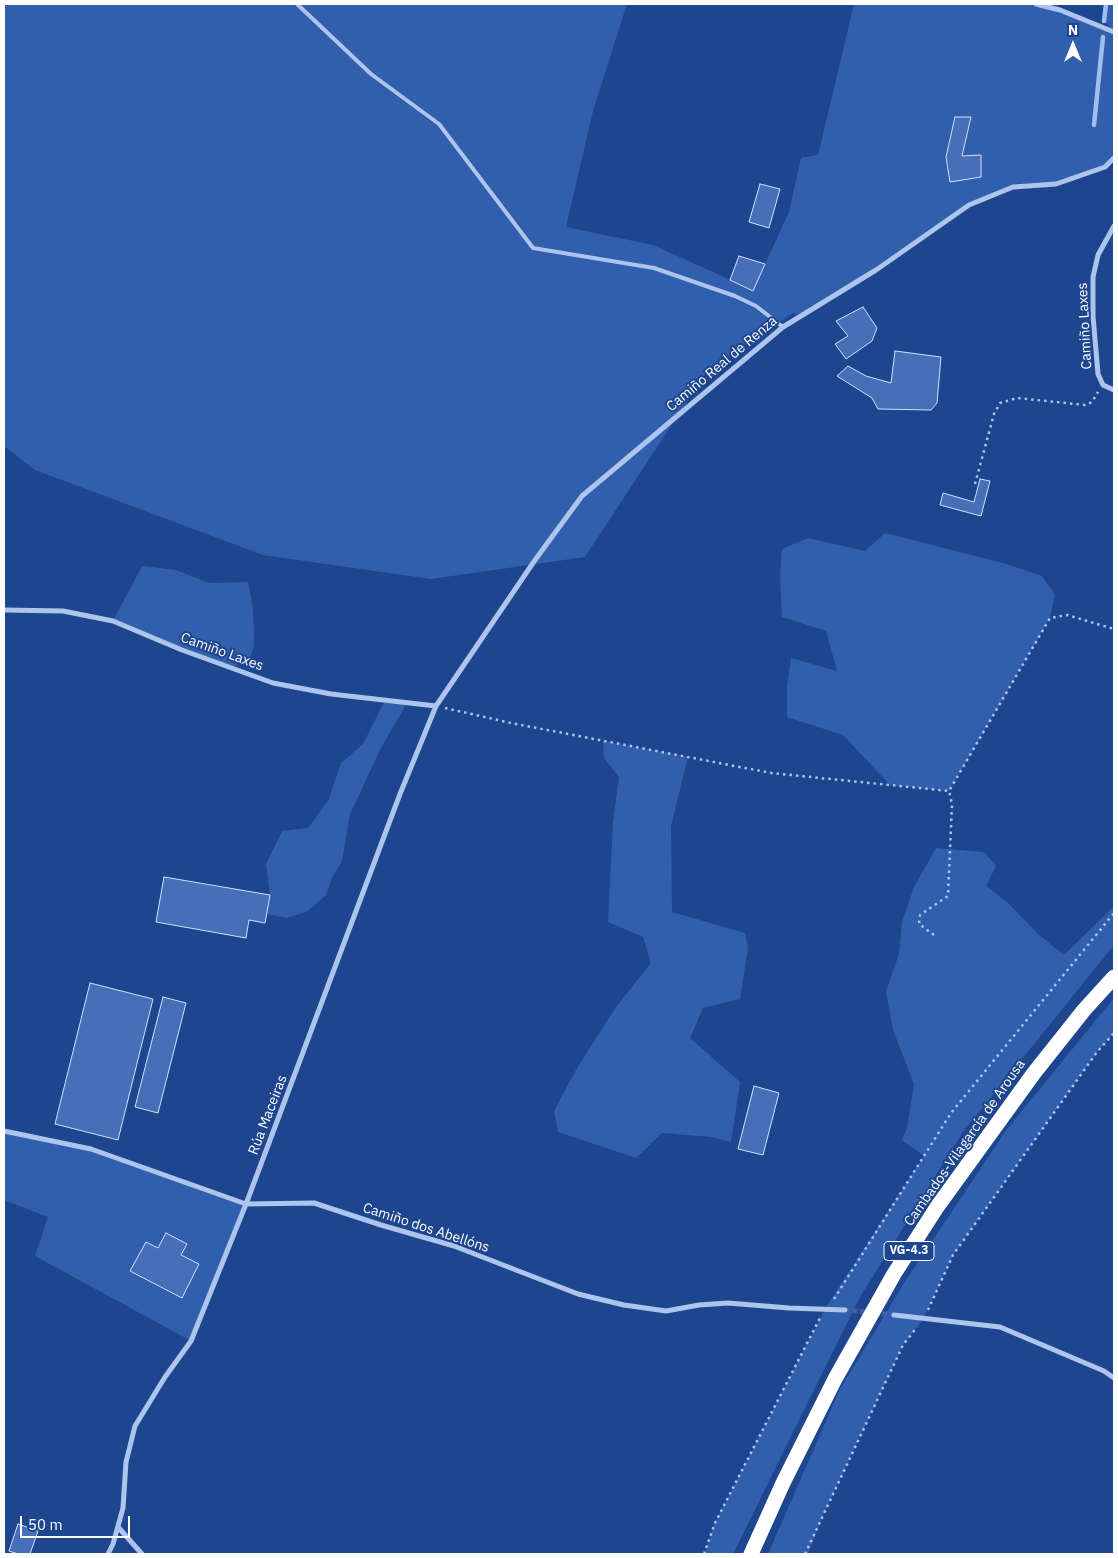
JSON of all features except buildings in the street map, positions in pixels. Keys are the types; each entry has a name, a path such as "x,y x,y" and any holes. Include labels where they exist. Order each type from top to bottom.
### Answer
{"highway":[{"name":"Cambados-Vilagarcía de Arousa","path":"752,1554 783,1483 834,1379 894,1274 937,1207 1034,1074 1084,1010 1114,977"}],"street":[{"path":"1036,4 1060,10 1114,32"},
{"name":"Camiño Real de Renza","path":"436,706 535,560 582,496 783,327 876,270 968,205 1013,187 1056,184 1105,167 1114,158"},
{"name":"Camiño Laxes","path":"1114,226 1098,255 1093,277 1093,316 1098,374 1103,384 1114,390"},
{"name":"Camiño Laxes","path":"4,610 63,611 113,622 182,650 273,683 332,694 436,706"},
{"name":"Rúa Maceiras","path":"108,1554 114,1544 123,1508 126,1462 135,1426 190,1341 246,1204 400,794 436,706"},
{"name":"Camiño dos Abellóns","path":"4,1131 91,1149 246,1204 314,1203 454,1246 578,1294 624,1305 666,1311 699,1305 728,1303 845,1310"},
{"path":"894,1315 1000,1327 1104,1370 1114,1378"},
{"path":"118,1527 142,1554"}],"lane":[{"path":"297,4 371,74 438,124 533,248 654,268 735,296 756,306 783,327"}],"path":[{"path":"974,484 994,414 1000,403 1017,398 1085,405 1092,402 1103,384"},
{"path":"934,935 919,924 920,915 948,896 952,804 949,791 1050,618 1067,615 1114,629"},
{"path":"436,706 511,723 771,773 949,791"},
{"path":"704,1554 715,1523 825,1309 837,1295 951,1113 1114,913"},
{"path":"805,1554 903,1345 923,1319 953,1254 1097,1052 1114,1033"}],"shaded area":[{"path":"4,4 627,4 593,111 566,227 653,245 753,290 789,212 801,158 818,155 854,4 1036,4 1114,31 1114,156 1104,166 1055,182 1014,184 967,204 804,316 793,313 707,371 585,557 431,579 263,555 35,470 4,446"},
{"path":"1106,4 1114,4 1114,31 1104,21"},
{"path":"885,533 1003,563 1042,576 1055,595 1050,618 949,791 890,785 843,735 787,717 787,686 791,658 837,671 826,631 782,617 780,576 782,549 808,538 865,551"},
{"path":"142,566 176,570 209,583 248,582 253,609 254,630 254,647 250,657 232,668 113,621"},
{"path":"385,700 407,703 381,748 350,814 342,861 332,878 326,895 308,911 287,918 267,914 270,895 266,864 282,831 308,828 328,801 341,763 363,744"},
{"path":"603,741 688,757 671,826 672,912 745,933 748,948 740,999 703,1008 690,1038 740,1082 731,1142 711,1137 662,1133 636,1158 558,1132 554,1111 577,1068 616,1007 651,963 643,937 608,922 613,822 619,777 604,758"},
{"path":"936,848 984,852 996,866 986,886 1008,903 1039,935 1064,955 1114,906 1114,945 963,1132 860,1297 733,1554 704,1554 715,1523 825,1309 924,1156 902,1140 907,1128 914,1084 893,1030 886,991 899,954 902,922 914,887"},
{"path":"1114,998 1114,1033 1097,1052 953,1255 923,1319 903,1345 821,1520 808,1554 768,1554 840,1389 904,1283 1007,1129"},
{"path":"4,1131 91,1149 246,1204 191,1341 35,1256 48,1217 4,1200"}],"waterway":[{"path":"1104,21 1106,4"},
{"path":"1094,125 1103,37"}],"tunnel":[{"path":"845,1310 894,1315"}]}
